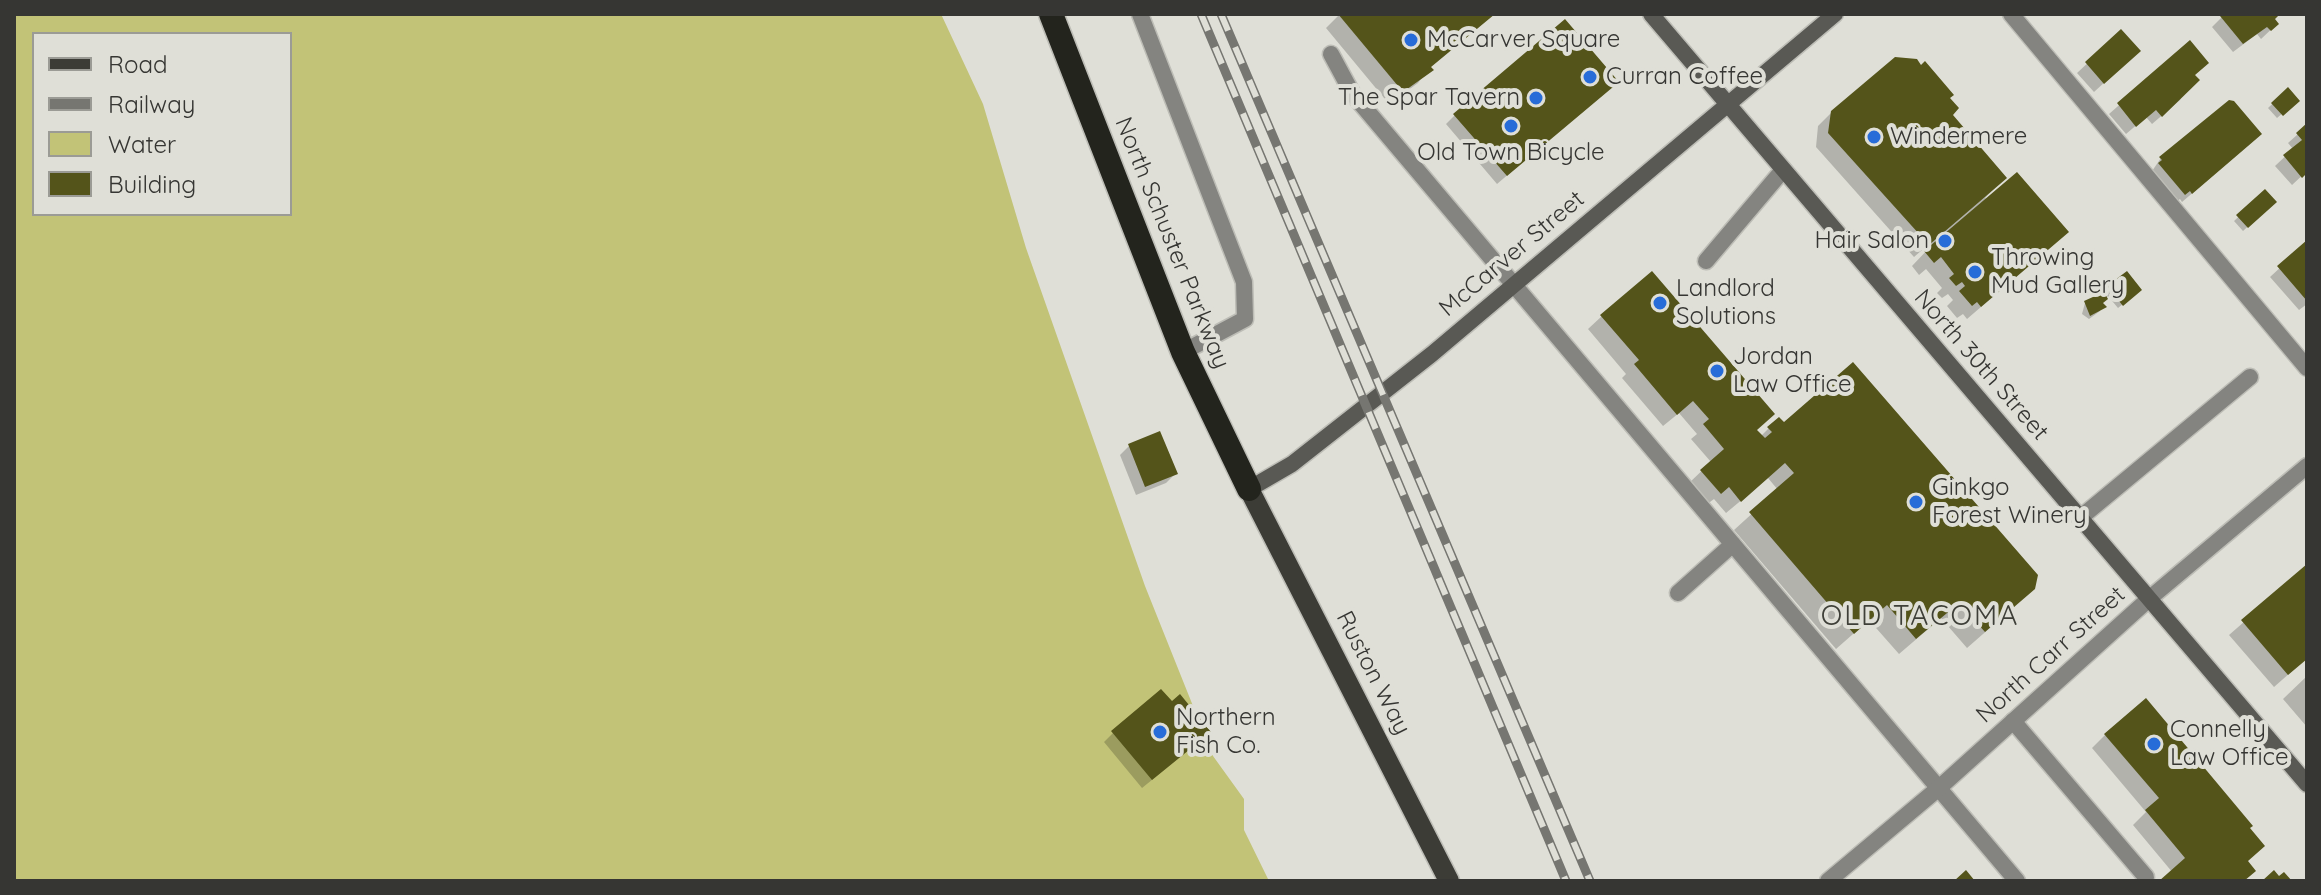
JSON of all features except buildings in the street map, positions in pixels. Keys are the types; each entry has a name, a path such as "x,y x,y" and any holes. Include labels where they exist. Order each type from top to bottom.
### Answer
{"highway":[{"name":"North Schuster Parkway","path":"1051,14 1183,352 1249,489"}],"main road":[{"name":"North 30th Street","path":"1651,14 2307,784"},
{"name":"McCarver Street","path":"1249,489 1292,464 1513,286 1835,14"},
{"name":"Ruston Way","path":"1249,489 1449,881"}],"street":[{"path":"1140,14 1244,282 1245,319 1183,352"},
{"path":"2011,14 2307,368"},
{"path":"1331,54 1352,93 2017,881"},
{"path":"1706,261 1783,170"},
{"path":"2080,518 2250,377"},
{"name":"North Carr Street","path":"1828,881 1940,787 2150,598 2307,466"},
{"path":"1678,593 1733,544"},
{"path":"2013,721 2146,877"}],"water":[{"path":"14,14 941,14 983,104 1026,248 1145,586 1213,756 1244,799 1244,830 1269,881 14,881"}],"railway":[{"path":"1201,14 1566,881"},
{"path":"1221,14 1590,881"}],"place":[{"name":"McCarver Square","path":"1411,40"},
{"name":"Curran Coffee","path":"1590,77"},
{"name":"The Spar Tavern","path":"1536,98"},
{"name":"Old Town Bicycle","path":"1511,126"},
{"name":"Windermere","path":"1874,137"},
{"name":"Hair Salon","path":"1945,241"},
{"name":"Throwing Mud Gallery","path":"1975,272"},
{"name":"Landlord Solutions","path":"1660,303"},
{"name":"Jordan Law Office","path":"1717,371"},
{"name":"Ginkgo Forest Winery","path":"1916,502"},
{"name":"Northern Fish Co.","path":"1160,732"},
{"name":"Connelly Law Office","path":"2154,744"}],"district":[{"name":"OLD TACOMA","path":"1920,617"}]}
